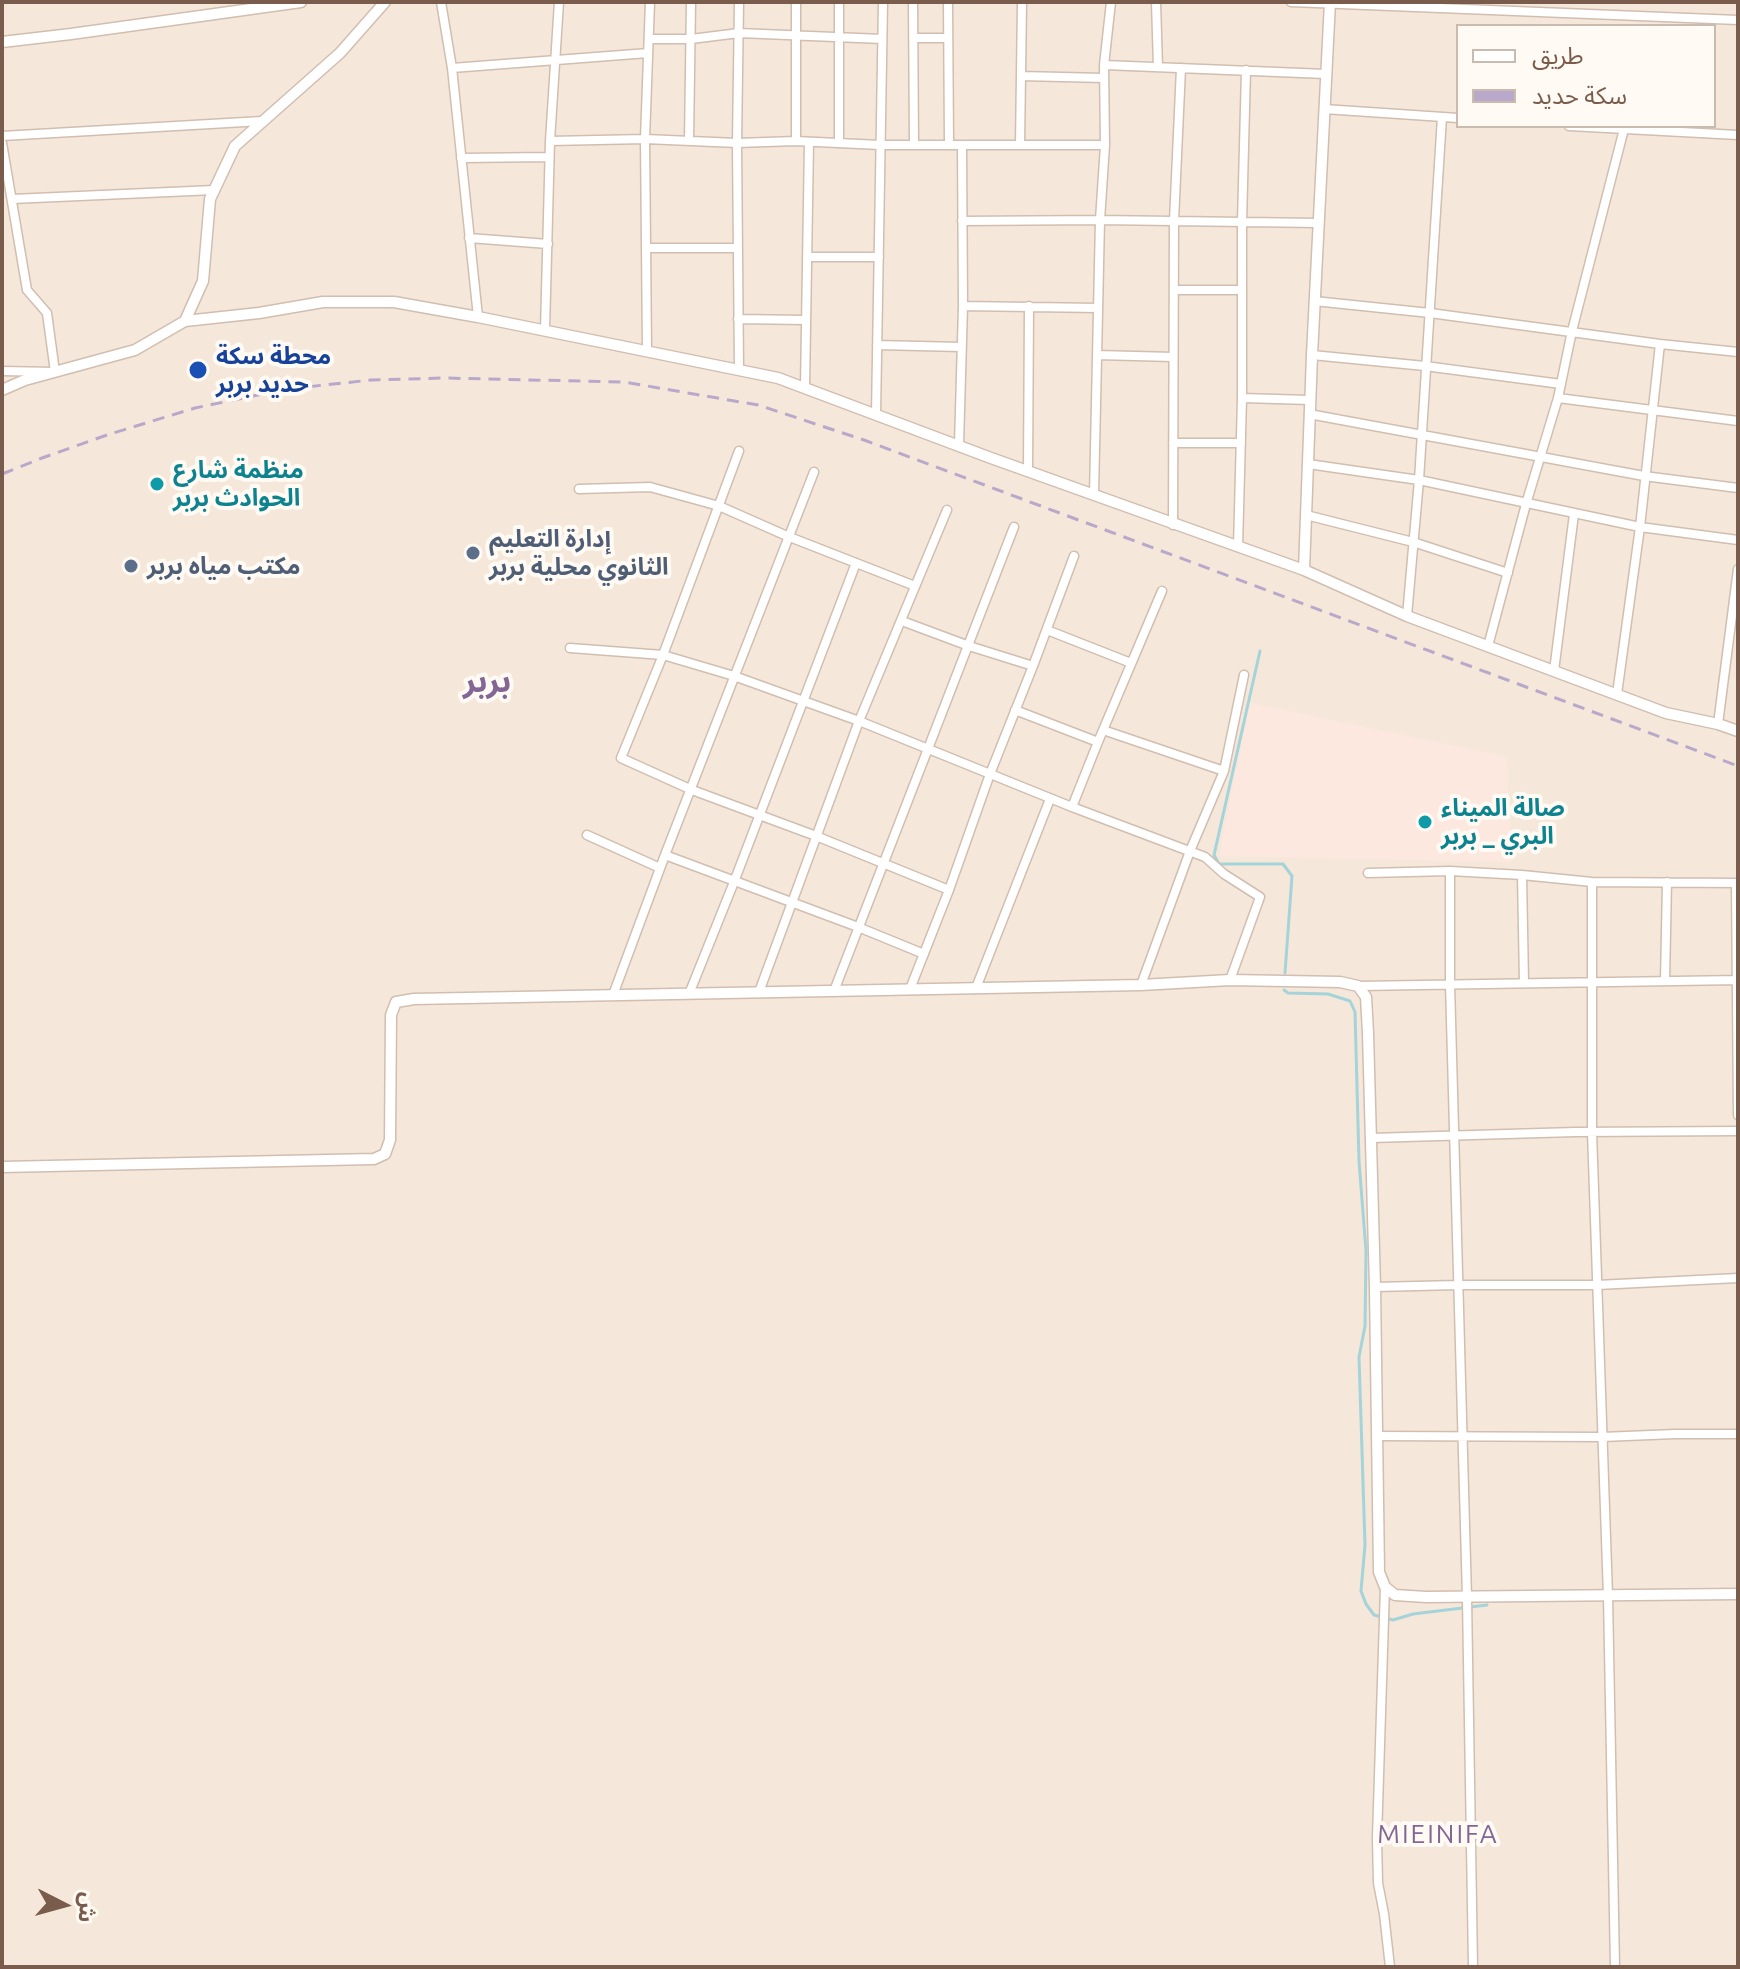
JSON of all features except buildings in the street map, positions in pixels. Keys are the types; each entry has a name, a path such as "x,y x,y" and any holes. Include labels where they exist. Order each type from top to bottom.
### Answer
{"street":[{"path":"2,42 301,2"},
{"path":"185,321 203,281 210,199 235,146 340,53 385,2"},
{"path":"441,2 452,68 478,317"},
{"path":"545,330 549,157 559,2"},
{"path":"647,350 645,139 650,2"},
{"path":"689,141 691,2"},
{"path":"739,2 739,370"},
{"path":"796,2 796,141"},
{"path":"839,2 839,142"},
{"path":"876,415 883,2"},
{"path":"913,2 914,145"},
{"path":"948,2 949,145"},
{"path":"1020,145 1022,2"},
{"path":"1094,495 1100,220 1105,145 1104,65 1111,2"},
{"path":"1156,2 1158,67"},
{"path":"1291,2 1738,20"},
{"path":"1304,570 1330,2"},
{"path":"649,39 691,39 739,33 882,39"},
{"path":"913,38 948,38"},
{"path":"452,68 648,53"},
{"path":"1104,65 1326,74"},
{"path":"1173,525 1174,221 1181,68"},
{"path":"1238,547 1246,70"},
{"path":"1021,76 1104,78"},
{"path":"1324,109 1456,118"},
{"path":"1407,616 1419,480 1442,117"},
{"path":"2,136 263,121"},
{"path":"1606,128 1738,135"},
{"path":"1488,646 1558,398 1624,129"},
{"path":"550,141 645,139 880,145 1105,145"},
{"path":"805,388 809,142"},
{"path":"2,143 27,290 47,313 55,372"},
{"path":"959,445 963,306 962,146"},
{"path":"461,158 549,157"},
{"path":"12,199 214,190"},
{"path":"962,221 1318,223"},
{"path":"469,238 548,244"},
{"path":"646,248 738,248"},
{"path":"807,257 879,257"},
{"path":"1174,290 1241,290"},
{"path":"1314,301 1738,352"},
{"path":"2,390 25,380 135,350 185,321 323,302 394,302 647,350 778,378 1173,525 1304,570 1407,616 1666,713 1738,731"},
{"path":"963,306 1098,308"},
{"path":"1028,472 1029,306"},
{"path":"738,319 806,320"},
{"path":"1617,694 1640,527 1660,344"},
{"path":"877,345 961,347"},
{"path":"1097,355 1173,357"},
{"path":"1312,355 1561,384"},
{"path":"2,371 55,372"},
{"path":"1242,398 1310,400"},
{"path":"1558,398 1738,421"},
{"path":"1309,414 1644,476 1738,488"},
{"path":"1173,443 1241,443"},
{"path":"739,451 621,758 692,790 949,890"},
{"path":"1308,464 1419,480 1640,527 1738,540"},
{"path":"613,995 814,472"},
{"path":"579,489 650,487 719,506 915,586"},
{"path":"759,992 859,721 947,510"},
{"path":"1554,671 1574,514"},
{"path":"1306,515 1413,542 1508,573"},
{"path":"834,991 1014,527"},
{"path":"910,989 1074,556"},
{"path":"689,994 856,563"},
{"path":"1718,724 1738,569"},
{"path":"1072,807 1162,591"},
{"path":"902,621 1033,666"},
{"path":"1047,630 1131,663"},
{"path":"570,648 663,655 734,676 859,721 1050,799 1205,857 1224,874 1260,897 1230,980"},
{"path":"1141,985 1190,851 1224,771 1244,675"},
{"path":"1015,710 1098,742"},
{"path":"1103,730 1224,771"},
{"path":"976,988 1050,799"},
{"path":"587,835 660,868"},
{"path":"665,855 924,954"},
{"path":"1450,871 1473,1967"},
{"path":"1368,873 1450,871 1592,882 1737,883 1738,1115"},
{"path":"1522,875 1524,983"},
{"path":"1592,882 1592,1132 1608,1596 1615,1967"},
{"path":"1665,981 1667,882"},
{"path":"2,1167 374,1159 385,1154 390,1140 391,1015 396,1002 414,999 1141,985 1230,980 1340,982 1358,986 1737,980"},
{"path":"1358,986 1366,997 1375,1287 1379,1572 1385,1587 1378,1883 1390,1967"},
{"path":"1371,1138 1738,1131"},
{"path":"1375,1287 1597,1285 1738,1278"},
{"path":"1377,1436 1738,1434"},
{"path":"1385,1587 1395,1595 1467,1598 1738,1594"}],"shaded area":[{"path":"2,2 1738,2 1738,1967 2,1967"},
{"path":"1250,703 1507,757 1511,862 1219,856"}],"waterway":[{"path":"1260,651 1214,855 1219,864 1283,864 1292,876 1285,973"},
{"path":"1284,990 1288,993 1328,994 1350,1001 1355,1012 1359,1161 1366,1251 1365,1326 1359,1357 1365,1545 1361,1591 1374,1615 1393,1620 1413,1614 1487,1605"}],"railway":[{"path":"2,474 107,435 195,408 287,389 371,380 443,378 624,382 758,405 864,440 1738,766"}],"place":[{"name":"محطة سكة حديد بربر","path":"198,370"},
{"name":"منظمة شارع الحوادث بربر","path":"157,484"},
{"name":"إدارة التعليم الثانوي محلية بربر","path":"473,553"},
{"name":"مكتب مياه بربر","path":"131,566"},
{"name":"صالة الميناء البري _ بربر","path":"1425,822"}],"district":[{"name":"بربر","path":"487,681"},
{"name":"MIEINIFA","path":"1438,1834"}]}
